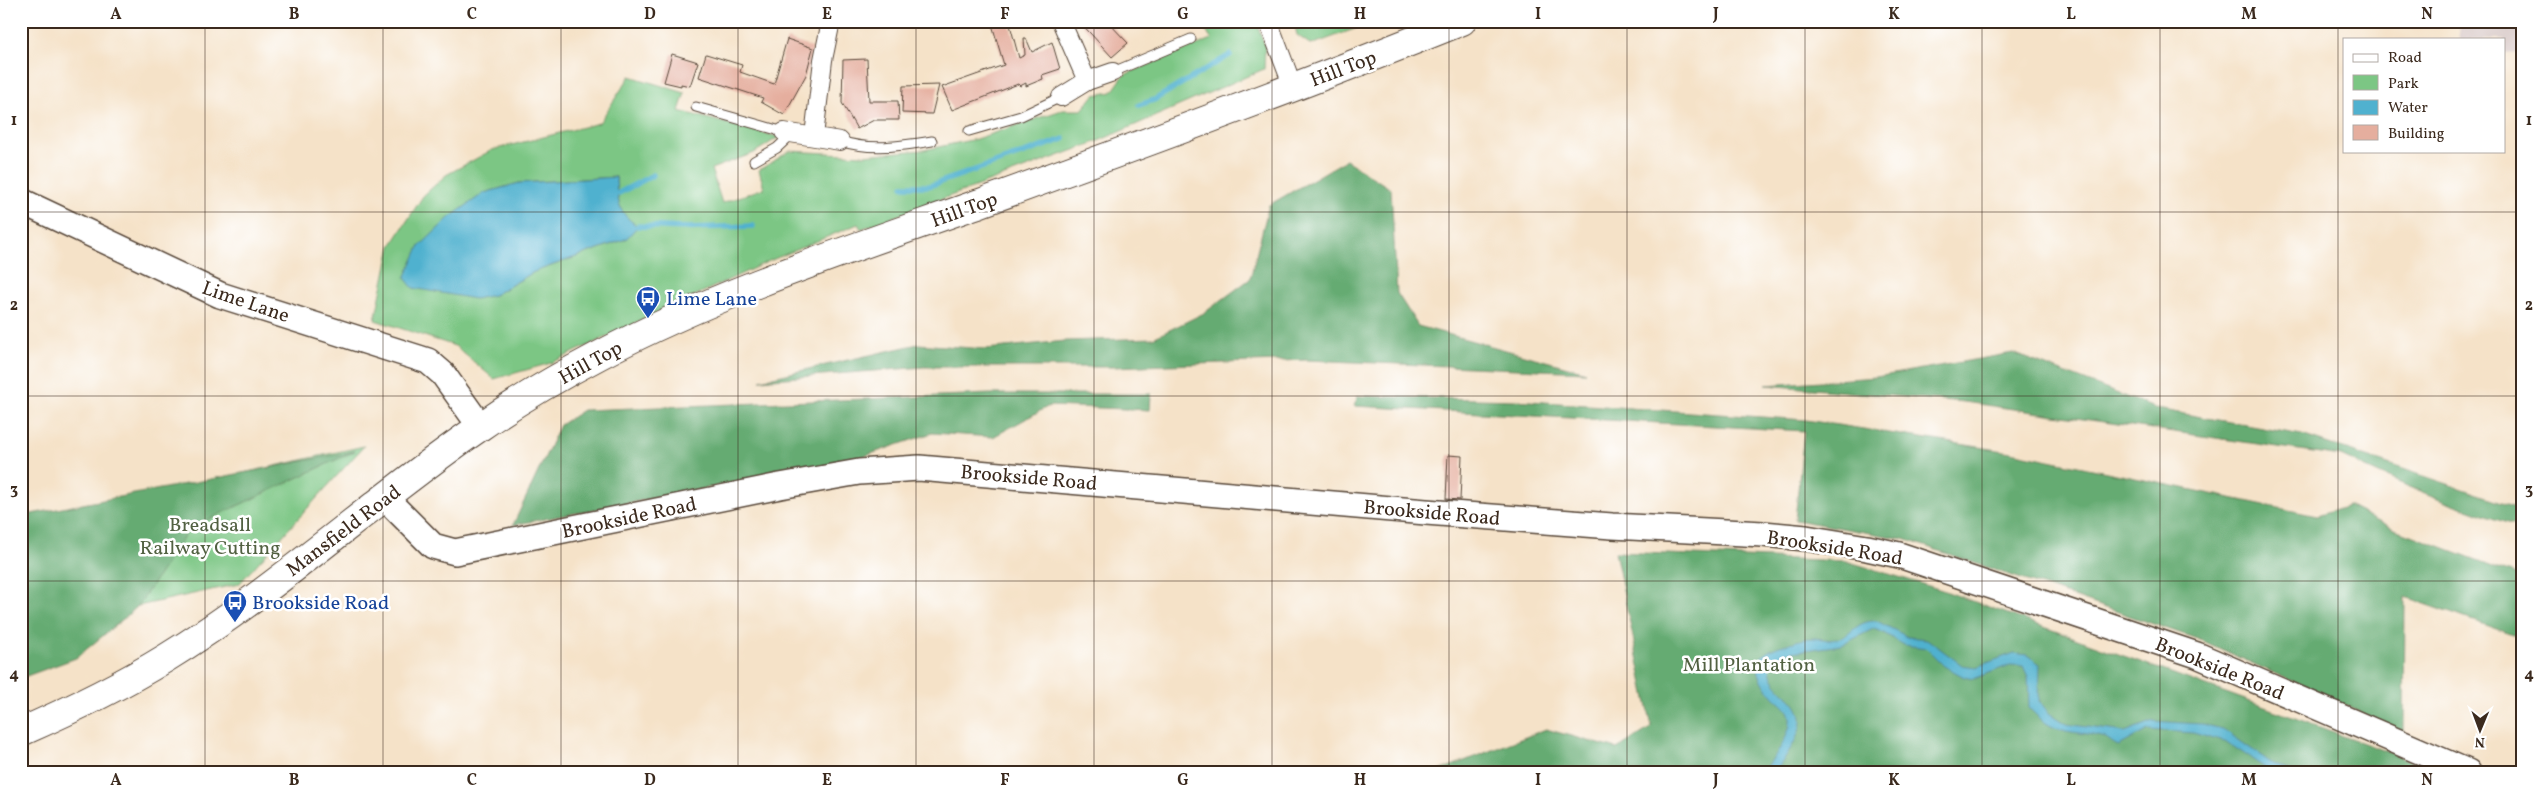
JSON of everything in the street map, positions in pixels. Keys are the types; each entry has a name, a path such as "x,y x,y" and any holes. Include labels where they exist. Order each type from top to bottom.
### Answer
{"main road":[{"name":"Hill Top","path":"480,426 576,368 679,316 865,244 1072,170 1293,87 1462,21"},
{"name":"Mansfield Road","path":"21,732 97,698 167,657 233,613 480,426"}],"street":[{"path":"814,136 823,60 831,21"},
{"path":"1061,21 1086,81"},
{"path":"1268,21 1293,87"},
{"path":"1061,97 1086,81 1113,72"},
{"path":"788,132 840,141"},
{"name":"Lime Lane","path":"21,201 220,295 428,361 454,388 480,426"},
{"name":"Brookside Road","path":"385,498 433,546 455,552 780,486 859,472 919,468 1426,512 1806,538 1899,555 2197,655 2468,772"}],"lane":[{"path":"1113,72 1191,39"},
{"path":"969,131 1020,116 1061,97"},
{"path":"696,107 788,132 777,148 754,161"},
{"path":"840,141 858,147 902,146 932,141"}],"shaded area":[{"path":"2459,21 2522,21 2522,52 2506,53 2506,38 2460,38"}],"green space":[{"path":"1201,21 1256,21 1265,46 1264,69 1096,142 861,229 858,224 767,262 551,363 494,379 455,346 375,320 391,246 423,196 446,175 492,150 599,123 630,76 685,93 679,111 779,137 754,153 711,169 722,203 764,188 759,170 790,151 863,155 924,150 976,139 1062,110 1082,110 1094,95 1112,92 1124,75 1212,39 1200,24","holes":["616,177 618,199 622,211 637,226 626,239 534,272 494,295 484,193 519,183"]},
{"path":"1294,21 1376,21 1311,45 1297,35"},
{"path":"1346,160 1391,189 1397,293 1418,326 1586,372 1307,360 1113,367 924,367 760,380 918,344 986,349 1065,341 1153,338 1204,313 1250,279 1269,205"},
{"path":"2013,353 2157,409 2302,435 2522,509 2522,528 2430,495 2385,477 2341,456 1964,402 1766,385 1876,377"},
{"path":"990,394 1151,394 1150,410 1049,406 993,437 932,433 850,461 513,525 560,425 583,410"},
{"path":"1358,396 1515,400 1806,420 2011,452 2317,516 2348,506 2392,528 2522,577 2522,638 2405,597 2404,732 2203,641 1904,539 1795,520 1804,431 1354,406"},
{"name":"Breadsall Railway Cutting","path":"364,446 239,584 138,606 21,523"},
{"name":"Breadsall Railway Cutting","path":"355,451 190,528 138,606 76,658 21,678 21,516"},
{"name":"Mill Plantation","path":"1615,552 1846,561 1942,590 2397,755 2436,772 1436,772 1546,729 1617,749 1652,727"}],"water":[{"path":"616,177 620,205 626,216 638,226 626,239 534,272 494,295 475,299 413,288 405,278 419,247 450,217 484,193 519,183"},
{"path":"1870,621 1877,621 1908,637 1927,639 1962,665 1976,667 2014,653 2027,655 2040,664 2039,701 2049,713 2066,724 2125,732 2153,721 2202,724 2223,729 2270,762 2292,772 2271,772 2228,743 2193,733 2148,730 2119,746 2104,738 2055,728 2047,724 2029,708 2028,677 2023,666 2010,665 1974,679 1964,677 1944,666 1926,648 1904,645 1873,629 1842,645 1785,653 1771,662 1770,672 1773,680 1797,706 1801,723 1794,742 1776,772 1763,772 1785,740 1790,725 1790,715 1787,709 1766,688 1761,679 1758,664 1761,658 1775,648 1804,639 1836,639 1846,635 1859,625"}],"building":[{"path":"991,21 1009,21 1019,58 1025,55 1024,38 1026,38 1032,52 1052,42 1060,69 1042,75 1043,79 1026,86 1026,83 1020,86 1018,84 952,110 942,87 1004,65"},
{"path":"1079,21 1107,21 1128,43 1112,57"},
{"path":"787,39 813,48 806,75 784,115 761,102 763,98 699,77 706,54 742,65 740,72 774,84"},
{"path":"672,54 698,62 690,86 664,82"},
{"path":"867,59 869,101 898,101 899,120 874,120 857,129 842,103 843,60"},
{"path":"939,85 932,114 902,113 903,86"},
{"path":"1448,455 1462,456 1460,500 1446,499"}],"waterway":[{"path":"1306,24 1334,21"},
{"path":"1139,105 1154,100 1230,55"},
{"path":"903,186 929,186 1064,139"},
{"path":"617,194 653,175"},
{"path":"638,226 689,228 753,226"}],"place":[{"name":"Lime Lane","path":"648,319"},
{"name":"Brookside Road","path":"235,623"}]}
